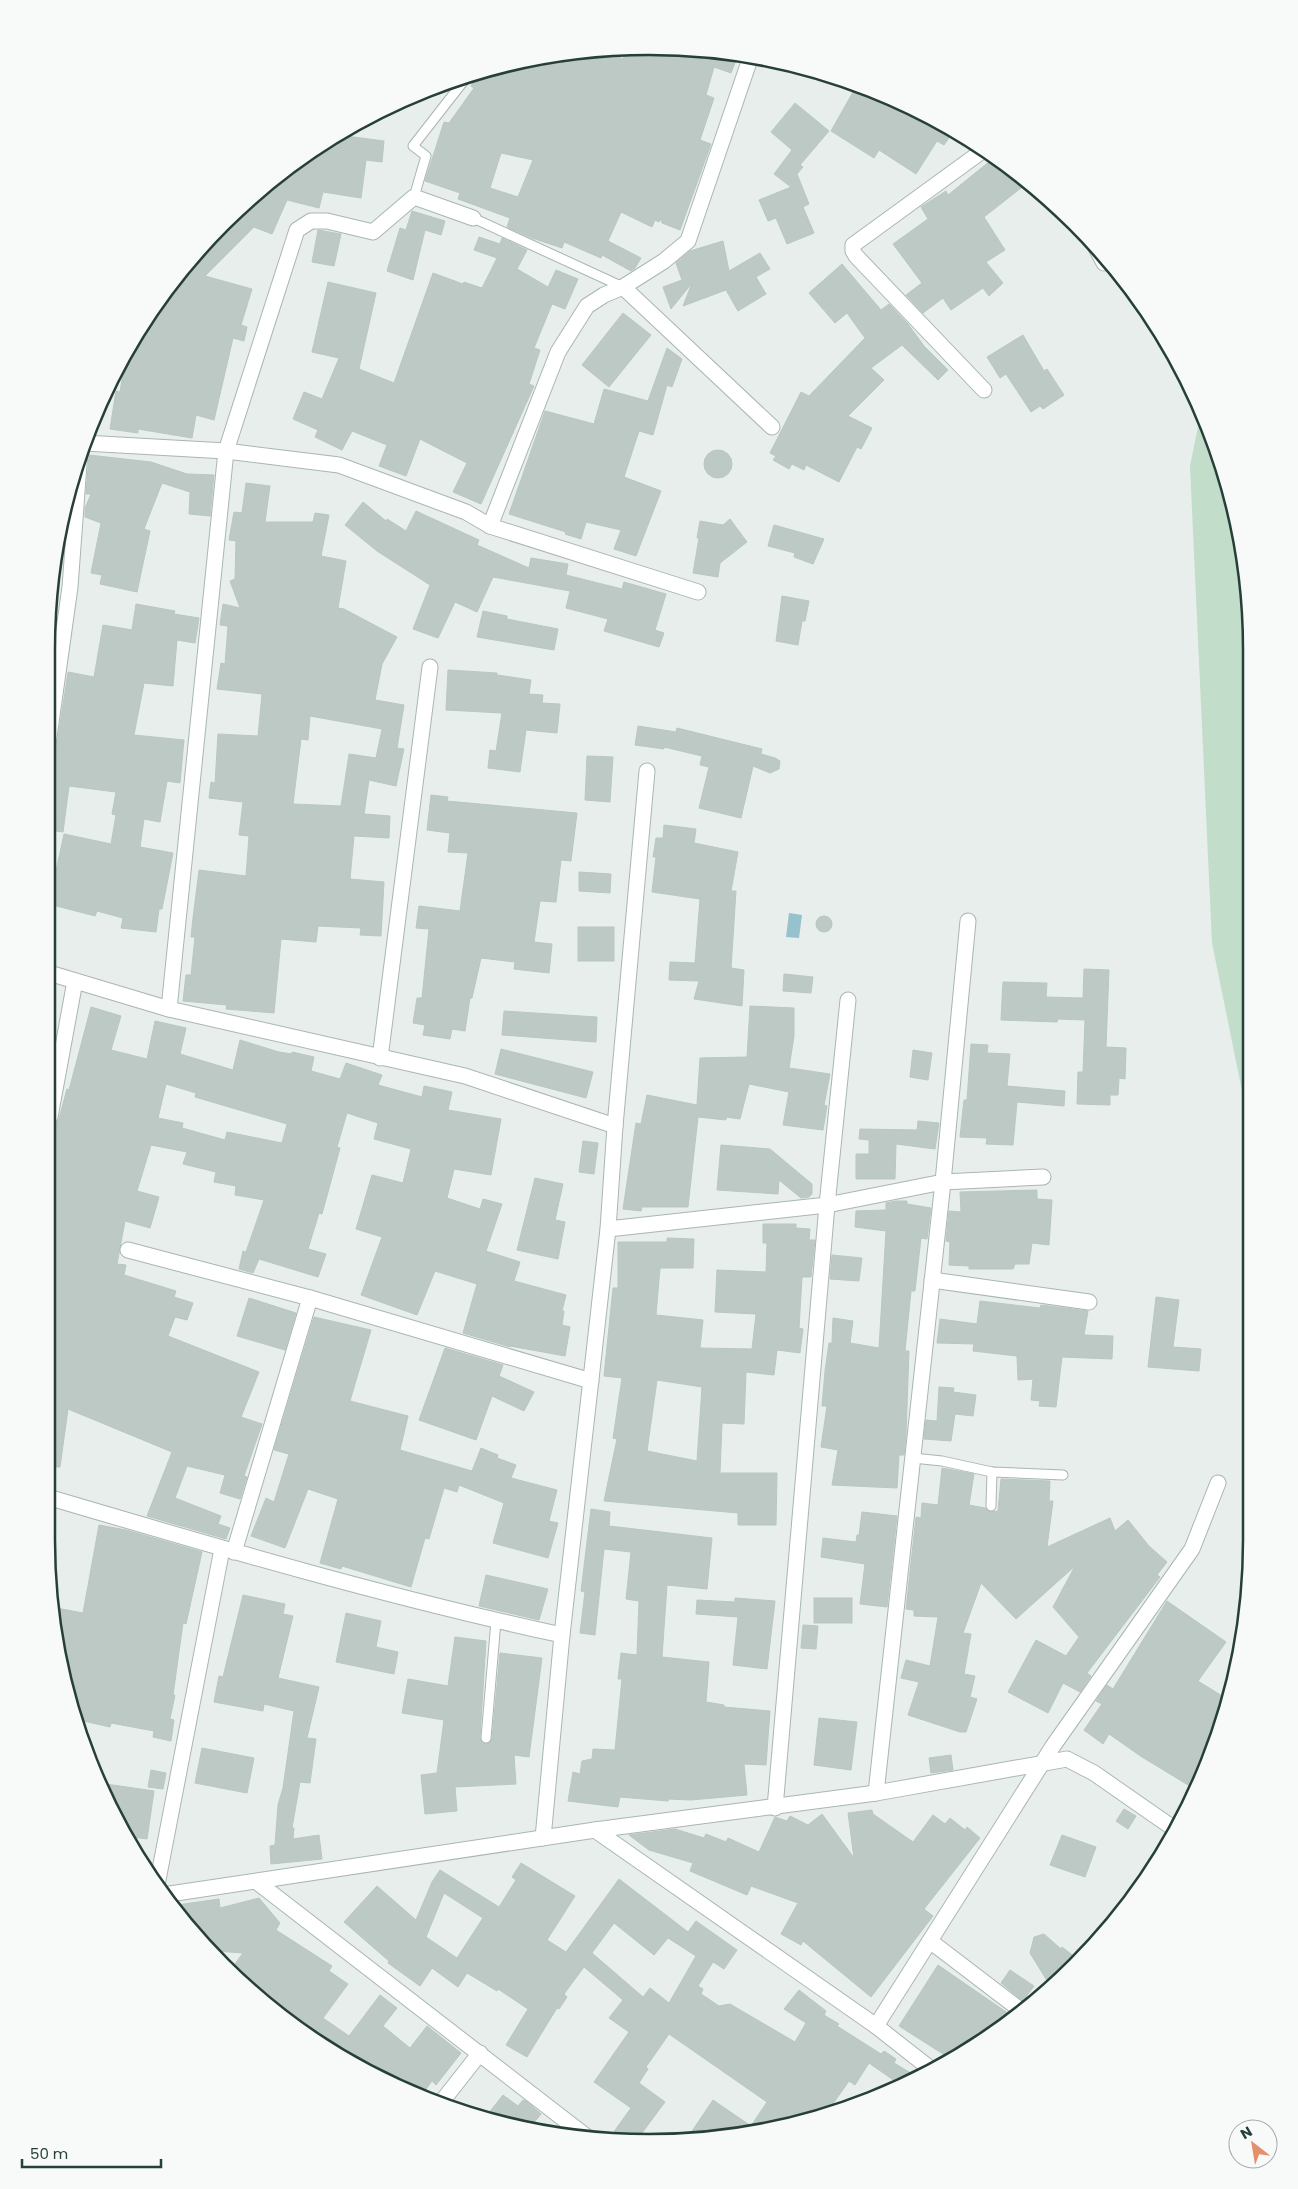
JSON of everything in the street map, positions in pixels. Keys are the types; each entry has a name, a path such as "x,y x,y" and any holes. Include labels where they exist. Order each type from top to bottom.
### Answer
{"street":[{"path":"490,526 558,352 587,306 664,261 688,242 748,63"},
{"path":"978,155 853,245 853,250 856,256 984,390"},
{"path":"169,1009 226,451 297,230 310,221 327,221 373,232 414,197 473,218"},
{"path":"622,287 772,427"},
{"path":"92,443 226,451 339,465 466,512 490,526 698,592"},
{"path":"55,694 70,587 77,488"},
{"path":"380,1058 430,667"},
{"path":"543,1838 562,1635 608,1228 614,1126 647,772"},
{"path":"876,1792 943,1182 968,922"},
{"path":"55,975 169,1009 465,1076 614,1126"},
{"path":"55,1090 75,981"},
{"path":"775,1808 827,1205 848,1000"},
{"path":"608,1228 827,1205 943,1182 1044,1177"},
{"path":"128,1250 310,1298 591,1381"},
{"path":"932,1280 1089,1302"},
{"path":"159,1876 228,1550 310,1298"},
{"path":"876,2026 1042,1763 1192,1548 1218,1483"},
{"path":"55,1499 228,1550 496,1621 562,1635"},
{"path":"171,1893 257,1882 595,1830 775,1808 1067,1759 1094,1773 1169,1826"},
{"path":"595,1830 876,2026 926,2065"},
{"path":"257,1882 577,2130"},
{"path":"930,1941 1016,2007"},
{"path":"445,2097 480,2053"}],"lane":[{"path":"414,197 426,156 413,146 459,87"},
{"path":"473,218 622,287"},
{"path":"913,1458 942,1461 992,1472 1063,1475"},
{"path":"991,1506 992,1472"},
{"path":"486,1738 496,1621"}],"green space":[{"path":"1199,424 1223,495 1232,533 1242,610 1243,1096 1212,943 1190,466"}],"water":[{"path":"789,913 802,915 799,938 786,937"}],"building":[{"path":"649,55 688,56 736,61 731,73 714,67 706,95 714,98 700,140 711,144 680,230 662,223 661,219 659,222 655,220 652,227 621,212 608,241 641,258 631,271 602,255 601,258 564,242 562,248 532,238 507,227 510,218 458,199 460,193 425,181 444,122 449,123 474,88 471,86 473,82 533,66 571,60 618,56 622,59 625,56","holes":["501,153 533,160 518,197 490,188"]},
{"path":"853,92 912,116 949,137 944,145 937,141 916,174 879,150 874,158 831,131"},
{"path":"795,103 829,131 800,165 803,167 797,174 809,204 803,207 814,233 787,244 776,218 768,221 759,200 791,187 774,174 792,150 771,132"},
{"path":"350,137 384,141 382,162 366,160 361,198 323,192 319,208 287,200 272,234 254,227 205,276 252,289 241,325 247,327 244,341 233,338 214,420 196,415 192,438 138,429 138,433 110,429 116,391 120,392 123,374 155,319 178,287 202,257 257,202 319,155"},
{"path":"989,162 1022,187 984,217 1005,250 986,262 1003,283 989,296 983,288 951,310 943,298 923,313 906,295 922,283 893,244 928,219 921,207 946,191 948,195"},
{"path":"412,211 445,221 441,235 425,230 413,280 387,271 400,228 406,230"},
{"path":"318,230 341,234 334,266 312,262"},
{"path":"479,237 500,244 502,238 527,250 517,269 548,287 556,270 578,279 565,309 552,304 534,348 540,350 529,384 534,386 481,504 453,492 467,463 420,439 406,476 379,466 387,445 352,431 342,450 315,437 318,430 293,419 304,392 322,399 339,358 312,352 328,282 376,293 359,369 394,383 433,273 463,284 464,282 482,288 497,258 474,250"},
{"path":"723,241 729,271 760,253 770,269 756,277 766,294 738,311 726,290 683,306 692,283 671,309 663,287 682,280 676,263 690,251"},
{"path":"842,264 881,310 889,304 908,324 924,346 948,370 938,380 902,345 871,368 884,380 848,416 872,428 861,449 857,447 839,482 806,465 804,470 792,464 789,469 773,460 776,456 770,453 801,392 809,396 865,338 847,313 835,323 809,293"},
{"path":"623,313 651,335 609,387 582,365"},
{"path":"1023,335 1044,371 1047,369 1064,395 1043,409 1040,406 1031,412 1006,374 1000,378 987,357"},
{"path":"667,348 682,359 672,387 667,385 653,435 639,431 624,477 661,491 636,556 614,549 621,530 586,522 581,539 565,534 566,532 509,514 545,411 594,424 604,389 648,401"},
{"path":"718,450 728,454 732,464 728,474 718,478 708,474 704,464 708,454"},
{"path":"89,455 151,462 187,474 214,475 210,516 189,514 190,492 162,483 144,529 150,531 137,592 100,584 102,575 91,573 101,523 85,517 85,508 91,494 86,494"},
{"path":"246,483 270,486 265,522 313,522 315,513 329,515 321,556 346,561 338,608 344,609 397,637 382,664 375,700 404,705 397,748 404,749 396,786 369,780 364,814 390,816 389,838 354,836 350,879 384,882 381,936 360,935 361,928 318,926 316,942 281,939 274,1013 226,1009 227,1005 183,1001 186,975 191,975 195,937 191,937 199,870 246,876 249,836 239,835 243,802 209,798 211,782 215,783 218,734 258,736 262,694 217,689 221,663 225,664 228,626 220,625 223,604 240,608 230,581 235,579 236,541 229,540 234,512 242,513","holes":["310,716 382,729 376,758 349,754 341,806 293,804 301,739 308,740"]},
{"path":"363,502 386,521 387,519 406,531 416,511 479,540 477,545 529,568 531,558 568,564 566,575 622,589 624,582 666,594 655,630 664,633 659,647 604,631 608,619 566,608 570,591 493,577 477,612 455,602 438,638 413,629 430,585 377,551 345,525"},
{"path":"730,519 747,542 720,563 718,577 693,573 700,521 723,525"},
{"path":"774,525 824,539 813,564 794,557 795,553 768,546"},
{"path":"782,596 809,601 805,621 802,621 798,645 776,641"},
{"path":"136,604 175,611 174,614 199,618 195,643 177,640 173,686 144,683 134,735 184,740 180,783 167,781 160,822 144,819 140,847 173,853 162,909 159,909 156,932 121,928 123,918 97,911 95,916 55,906 55,876 64,834 111,844 116,815 112,814 116,792 69,786 63,832 55,831 55,750 68,672 94,677 103,625 132,630"},
{"path":"483,611 507,616 507,619 558,629 554,650 477,637"},
{"path":"448,670 497,673 497,675 531,680 529,694 543,695 542,703 560,704 557,733 526,730 520,772 488,768 490,750 496,751 502,713 446,710"},
{"path":"638,726 676,732 677,728 762,749 761,754 780,761 779,769 770,773 753,766 741,818 699,808 709,767 700,765 702,756 664,747 664,749 635,745"},
{"path":"587,756 613,757 610,802 585,800"},
{"path":"431,795 448,797 447,801 577,813 571,861 561,860 556,902 540,901 534,942 552,944 549,973 514,969 515,962 481,958 472,998 470,998 465,1031 452,1029 450,1039 423,1035 425,1025 413,1023 417,998 422,998 429,929 416,928 419,906 460,911 468,853 448,852 450,833 427,830"},
{"path":"664,825 696,829 694,843 738,852 731,891 736,891 731,968 744,970 742,1006 694,999 699,981 669,980 670,962 695,963 700,899 652,892 656,857 653,857 656,838 663,838"},
{"path":"579,872 611,874 610,893 579,891"},
{"path":"821,916 827,916 832,921 830,930 821,932 816,927 816,921"},
{"path":"578,927 614,927 614,961 578,961"},
{"path":"1084,969 1109,970 1106,1047 1126,1048 1125,1079 1119,1078 1118,1095 1110,1095 1110,1105 1077,1104 1078,1072 1083,1072 1085,1020 1058,1019 1057,1022 1001,1020 1003,982 1047,983 1046,997 1083,998"},
{"path":"784,974 813,977 811,993 783,991"},
{"path":"750,1006 794,1008 794,1036 789,1068 830,1074 824,1105 827,1106 823,1130 783,1125 789,1092 749,1084 740,1119 726,1117 726,1120 698,1117 688,1207 642,1207 641,1211 623,1209 636,1123 641,1124 647,1095 697,1105 700,1058 747,1057"},
{"path":"91,1007 121,1016 111,1050 147,1059 155,1021 186,1028 180,1054 233,1070 240,1040 279,1052 292,1054 292,1052 314,1057 311,1071 340,1079 346,1063 382,1075 378,1085 422,1097 424,1086 452,1092 448,1110 501,1119 491,1175 454,1169 447,1198 480,1209 483,1199 502,1204 486,1251 520,1262 514,1281 566,1295 562,1311 564,1311 562,1325 570,1327 565,1356 510,1347 463,1333 477,1284 435,1271 417,1315 361,1295 382,1237 356,1229 372,1175 403,1183 411,1149 374,1139 378,1123 347,1113 337,1147 340,1148 322,1214 319,1213 308,1249 326,1254 318,1277 259,1259 253,1273 239,1269 243,1251 246,1252 264,1200 235,1195 236,1186 214,1182 216,1172 183,1164 187,1152 151,1145 137,1191 159,1197 150,1228 125,1221 117,1264 126,1265 124,1275 176,1291 174,1297 193,1303 187,1320 175,1317 168,1336 259,1372 241,1417 262,1424 244,1476 247,1477 240,1499 220,1493 225,1475 187,1466 175,1498 221,1516 218,1524 230,1528 226,1539 147,1516 172,1452 68,1409 60,1467 55,1467 55,1124 59,1119 67,1089 69,1090","holes":["166,1084 196,1093 195,1097 287,1124 282,1143 227,1132 225,1140 182,1128 183,1123 158,1118"]},
{"path":"504,1011 597,1017 596,1042 502,1035"},
{"path":"971,1044 988,1045 987,1053 1010,1054 1007,1086 1065,1091 1064,1106 1017,1102 1013,1145 986,1144 987,1138 960,1137 964,1100 967,1100"},
{"path":"501,1049 593,1072 586,1098 495,1074"},
{"path":"913,1050 932,1053 928,1080 910,1077"},
{"path":"918,1121 939,1123 935,1149 896,1144 895,1179 856,1179 856,1154 869,1154 869,1140 859,1139 860,1129 917,1130"},
{"path":"583,1141 598,1143 594,1174 579,1172"},
{"path":"721,1145 770,1149 812,1184 812,1194 809,1197 801,1198 779,1180 778,1194 717,1190"},
{"path":"535,1178 563,1184 555,1220 565,1222 558,1259 517,1250"},
{"path":"1037,1190 1037,1199 1052,1200 1049,1245 1032,1243 1029,1264 1015,1264 1013,1269 969,1269 969,1266 949,1265 950,1242 946,1241 949,1211 961,1212 960,1192"},
{"path":"907,1201 907,1204 931,1208 927,1239 921,1238 915,1291 911,1291 905,1351 909,1351 906,1434 904,1455 899,1455 897,1488 832,1485 838,1450 821,1447 827,1406 822,1406 825,1371 829,1343 832,1343 833,1318 853,1321 850,1343 879,1348 886,1231 855,1227 856,1211 886,1210 886,1203"},
{"path":"763,1224 796,1224 796,1228 810,1229 809,1240 815,1240 811,1277 802,1277 799,1328 803,1329 800,1353 777,1350 774,1375 746,1372 744,1424 722,1423 720,1473 777,1473 776,1525 738,1525 738,1513 604,1501 617,1439 613,1438 622,1378 604,1376 613,1288 618,1288 618,1242 667,1242 667,1238 694,1239 693,1268 660,1268 656,1315 703,1320 700,1348 752,1349 756,1314 715,1312 717,1270 766,1272 767,1243 763,1243","holes":["657,1380 702,1387 697,1461 647,1451"]},
{"path":"832,1255 862,1258 859,1281 830,1279"},
{"path":"1156,1297 1179,1300 1173,1347 1201,1349 1199,1371 1148,1367"},
{"path":"249,1298 296,1313 285,1350 237,1336"},
{"path":"980,1301 1040,1308 1041,1305 1088,1311 1084,1335 1113,1336 1112,1359 1062,1357 1056,1407 1039,1406 1040,1401 1031,1400 1033,1379 1018,1380 1017,1356 973,1351 974,1344 937,1343 940,1319 977,1324"},
{"path":"314,1317 371,1330 350,1401 408,1416 400,1450 472,1471 481,1448 498,1455 497,1458 516,1465 511,1478 557,1490 549,1521 558,1523 548,1558 493,1543 504,1503 459,1485 457,1492 444,1488 429,1539 425,1538 411,1587 342,1566 341,1569 320,1563 338,1499 308,1489 285,1548 251,1536 266,1498 274,1502 289,1454 274,1450"},
{"path":"445,1348 503,1365 499,1376 534,1392 524,1411 492,1396 476,1440 419,1420"},
{"path":"939,1387 954,1388 953,1392 976,1395 973,1416 955,1414 951,1441 924,1439 926,1420 937,1421"},
{"path":"942,1468 974,1474 969,1505 985,1508 990,1512 998,1511 1001,1479 1050,1481 1049,1501 1053,1501 1047,1547 1110,1518 1115,1531 1128,1520 1149,1546 1167,1562 1157,1575 1160,1577 1087,1673 1091,1676 1080,1692 1063,1683 1048,1713 1008,1692 1036,1640 1066,1656 1079,1637 1053,1607 1075,1566 1016,1619 981,1583 963,1633 971,1634 964,1674 975,1676 970,1697 977,1699 966,1732 960,1732 908,1715 919,1682 901,1678 906,1660 930,1666 938,1617 914,1616 914,1610 906,1609 916,1517 921,1518 922,1503 938,1505"},
{"path":"591,1509 610,1512 609,1526 712,1538 707,1589 667,1585 662,1657 709,1662 706,1702 724,1705 724,1707 770,1711 766,1765 744,1764 747,1795 691,1800 669,1799 668,1801 620,1797 618,1807 568,1801 573,1772 580,1774 582,1761 592,1759 593,1749 615,1750 622,1679 618,1679 621,1653 637,1655 639,1601 626,1599 631,1552 604,1549 595,1635 580,1633 585,1592 581,1591"},
{"path":"862,1512 897,1516 887,1607 860,1604 865,1564 821,1557 823,1538 856,1542 857,1535 859,1535"},
{"path":"99,1525 126,1530 202,1552 186,1624 183,1623 173,1695 175,1695 170,1719 174,1720 171,1741 153,1737 154,1731 111,1723 110,1727 84,1721 66,1656 59,1609 83,1613"},
{"path":"486,1575 548,1589 539,1620 479,1606"},
{"path":"243,1595 285,1604 283,1614 293,1616 278,1678 319,1687 307,1738 316,1739 310,1783 300,1782 292,1828 294,1828 293,1839 319,1835 322,1859 271,1864 270,1846 275,1845 278,1805 283,1788 294,1711 264,1704 263,1711 214,1702 219,1676 223,1677"},
{"path":"735,1598 775,1601 767,1669 733,1665 738,1617 696,1614 697,1600 735,1602"},
{"path":"814,1598 852,1598 852,1623 814,1623"},
{"path":"1167,1601 1226,1642 1198,1681 1222,1696 1190,1786 1109,1734 1103,1744 1084,1730 1102,1704 1096,1701 1107,1685 1113,1689"},
{"path":"346,1613 381,1621 376,1647 398,1652 394,1674 336,1662"},
{"path":"803,1625 818,1626 816,1649 801,1648"},
{"path":"455,1637 486,1641 480,1737 481,1741 485,1744 489,1743 492,1739 500,1653 542,1658 529,1757 514,1755 516,1784 455,1787 457,1811 425,1814 421,1775 437,1773 444,1720 402,1713 408,1679 448,1686"},
{"path":"819,1718 857,1722 851,1770 814,1765"},
{"path":"202,1748 254,1758 247,1793 195,1783"},
{"path":"951,1755 953,1770 931,1773 929,1758"},
{"path":"151,1770 166,1773 163,1789 148,1787"},
{"path":"108,1784 154,1791 147,1839 135,1837"},
{"path":"1124,1809 1136,1816 1128,1829 1116,1821"},
{"path":"872,1810 873,1814 913,1842 933,1815 945,1824 950,1818 965,1830 967,1827 980,1838 924,1909 933,1916 871,1997 803,1941 801,1945 781,1934 798,1903 751,1886 747,1895 690,1871 693,1863 649,1850 629,1835 675,1829 704,1838 706,1834 726,1842 728,1838 759,1852 775,1817 787,1821 790,1816 808,1825 822,1814 854,1858 848,1813"},
{"path":"1062,1835 1096,1847 1085,1877 1050,1865"},
{"path":"521,1863 575,1896 547,1940 566,1952 619,1879 688,1932 696,1921 737,1950 724,1969 713,1962 698,1986 703,1989 701,1994 719,2006 730,2004 795,2042 806,2023 784,2009 799,1990 826,2011 824,2015 839,2024 837,2026 881,2054 884,2051 896,2059 894,2063 911,2073 895,2081 869,2063 855,2085 849,2081 832,2104 803,2114 752,2125 767,2102 669,2034 646,2067 648,2069 639,2083 665,2102 641,2134 613,2133 631,2108 594,2082 629,2032 609,2018 623,2000 584,1967 564,1994 567,1997 559,2009 557,2008 527,2057 506,2045 528,2009 498,1989 497,1991 467,1973 458,1987 432,1968 420,1986 388,1963 389,1961 344,1922 377,1886 416,1920 432,1882 440,1870 499,1907 516,1880 512,1877","holes":["444,1893 483,1918 457,1958 426,1937","614,1923 654,1955 668,1938 696,1956 669,2003 650,1988 643,1997 592,1953"]},
{"path":"259,1898 280,1923 276,1930 332,1966 329,1971 348,1984 323,2018 349,2036 380,1995 397,2008 383,2026 410,2048 427,2026 461,2053 436,2085 432,2081 425,2090 386,2073 352,2054 319,2034 257,1987 234,1965 243,1953 221,1951 180,1905 219,1899 220,1908"},
{"path":"1044,1934 1061,1949 1062,1947 1073,1956 1047,1981 1030,1953 1034,1937"},
{"path":"938,1965 1008,2013 979,2034 944,2055 899,2026"},
{"path":"1010,1970 1034,1986 1023,2001 1001,1983"},
{"path":"503,2095 518,2106 523,2100 526,2101 541,2114 534,2123 489,2112"},
{"path":"713,2100 750,2125 691,2133"}]}
